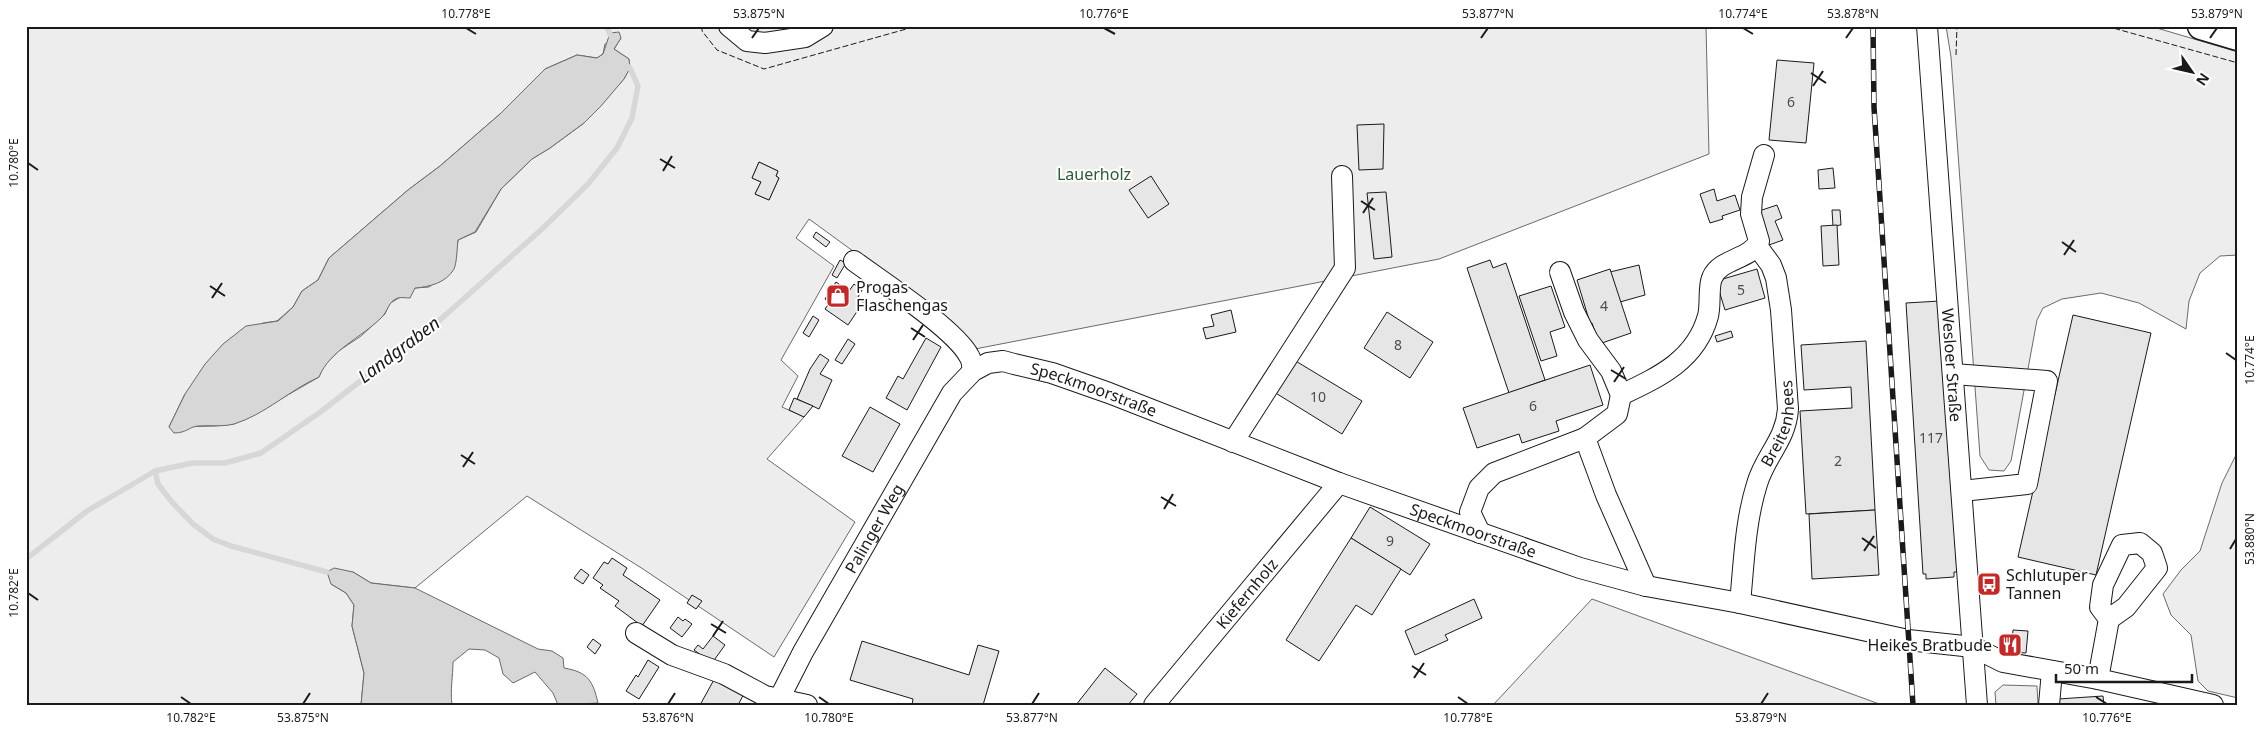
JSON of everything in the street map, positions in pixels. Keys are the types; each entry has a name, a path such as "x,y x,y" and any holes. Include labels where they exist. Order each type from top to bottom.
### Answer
{"main road":[{"path":"2201,26 2238,37"}],"street":[{"path":"729,26 747,41 765,43 805,37 823,26"},
{"name":"Wesloer Straße","path":"1928,26 1977,705"},
{"path":"1621,395 1672,369 1689,353 1700,337 1708,316 1712,278 1720,268 1757,246 1759,241 1757,230 1751,214 1752,197 1764,155"},
{"path":"1233,442 1345,268 1342,176"},
{"name":"Breitenhees","path":"1740,603 1751,504 1757,480 1785,428 1788,409 1781,310 1776,278 1771,265 1757,246"},
{"path":"854,261 943,327 964,348 970,358 981,367"},
{"path":"1480,533 1470,512 1479,488 1494,473 1585,438 1617,414 1621,395 1611,371 1588,340 1581,326 1560,272"},
{"name":"Speckmoorstraße","path":"981,367 1003,361 1052,374 1339,484 1580,568 1646,586 1740,603 1908,640 1973,647"},
{"name":"Palinger Weg","path":"778,701 952,393 981,367"},
{"path":"1953,374 2047,381 2027,484 1962,491"},
{"path":"1585,438 1606,495 1646,586"},
{"name":"Kiefernholz","path":"1154,705 1339,484"},
{"path":"2098,679 2109,619"},
{"path":"636,633 672,655 724,674 765,696 778,701 807,705"},
{"path":"1973,647 2003,662 2098,679 2213,705"},
{"path":"2049,705 2052,671"}],"shaded area":[{"path":"26,26 1706,26 1709,154 1439,259 975,349 949,321 809,219 796,238 834,266 781,360 798,376 782,407 804,417 767,459 855,522 774,657 643,569 527,496 415,588 371,583 353,572 331,584 346,593 354,605 352,626 364,673 361,705 26,705","holes":["621,38 614,49 629,59 630,68 624,79 584,123 532,159 501,189 476,232 458,240 454,268 429,287 415,288 389,304 385,314 323,366 319,377 251,416 234,424 169,427 185,394 263,323 277,321 293,307 302,291 318,280 329,258 500,114 545,69 577,55 597,58 603,54 605,44","759,162 778,171 776,176 779,178 769,200 755,194 761,182 752,178"]},
{"path":"1946,26 2150,26 2238,52 2238,255 2220,256 2200,273 2189,301 2186,329 2139,303 2101,293 2062,299 2043,308 2037,320 2011,461 2004,471 1989,470 1980,456 1951,57"},
{"path":"619,32 621,38 614,49 629,59 630,68 624,79 584,123 532,159 501,189 475,232 458,240 455,266 451,274 442,281 426,287 415,288 410,298 395,299 381,318 331,359 319,377 256,415 234,424 196,426 174,433 169,427 185,394 205,364 223,344 246,326 278,321 293,307 302,291 318,280 329,258 500,114 545,69 577,55 597,58 603,54 610,33"},
{"path":"2238,451 2238,698 2208,691 2198,681 2191,635 2171,615 2163,594 2181,570 2200,551 2222,483"},
{"path":"334,568 353,572 371,583 415,588 538,649 552,651 563,658 564,668 579,672 588,679 594,689 598,703 558,705 553,693 535,672 513,683 503,674 499,658 485,650 469,649 453,662 452,705 361,705 364,673 352,626 354,605 346,593 331,584 327,572"},
{"path":"1592,599 1882,705 1493,705"},
{"path":"2003,685 2037,686 2038,705 1996,705 1995,692"}],"building":[{"path":"1777,60 1814,63 1806,143 1769,140"},
{"path":"1384,124 1383,169 1359,170 1357,125"},
{"path":"759,162 778,171 776,176 779,178 769,200 755,194 761,182 752,178"},
{"path":"1833,168 1835,188 1819,189 1818,170"},
{"path":"1151,176 1169,204 1148,218 1129,190"},
{"path":"1714,189 1717,201 1735,195 1740,210 1722,216 1723,219 1710,223 1700,194"},
{"path":"1386,192 1392,257 1374,259 1367,193"},
{"path":"1777,205 1782,218 1775,221 1783,240 1769,245 1756,212"},
{"path":"1832,210 1840,210 1841,225 1833,226"},
{"path":"1837,225 1839,265 1823,266 1821,226"},
{"path":"816,232 830,242 826,247 813,237"},
{"path":"840,260 846,263 837,278 832,275"},
{"path":"1490,260 1493,268 1506,263 1545,380 1509,393 1467,268"},
{"path":"1639,265 1645,295 1620,302 1610,272"},
{"path":"1610,269 1631,333 1599,344 1592,323 1590,323 1577,280"},
{"path":"1757,269 1765,298 1725,310 1716,281"},
{"path":"836,282 849,291 854,284 862,290 858,297 864,301 848,325 825,309 830,302 825,299"},
{"path":"1551,286 1565,327 1550,332 1557,356 1541,361 1519,296"},
{"path":"1940,301 1957,572 1954,572 1954,577 1926,579 1926,574 1923,574 1906,303"},
{"path":"1231,310 1236,332 1206,339 1203,328 1214,326 1211,315"},
{"path":"1387,312 1433,342 1410,378 1364,348"},
{"path":"2073,315 2151,333 2096,575 2018,557"},
{"path":"813,316 819,320 809,337 803,333"},
{"path":"1731,331 1733,337 1717,342 1715,336"},
{"path":"926,338 941,347 907,410 886,398 898,376 903,379"},
{"path":"848,339 855,344 842,364 835,360"},
{"path":"1866,341 1875,510 1806,514 1800,411 1852,408 1851,387 1804,390 1801,345"},
{"path":"820,354 829,360 820,374 832,380 819,409 797,399 810,369"},
{"path":"1294,360 1362,401 1342,434 1274,392"},
{"path":"1590,365 1603,405 1556,421 1559,431 1522,443 1519,434 1477,448 1463,408"},
{"path":"794,398 813,406 804,417 789,410"},
{"path":"870,407 900,424 873,472 842,456"},
{"path":"1370,507 1430,544 1410,575 1351,538"},
{"path":"1875,510 1879,575 1812,579 1809,514"},
{"path":"1351,538 1401,569 1372,615 1356,605 1319,661 1286,640"},
{"path":"612,558 627,568 623,575 660,600 642,626 615,606 619,601 600,588 603,585 593,578 604,562 608,564"},
{"path":"581,569 589,575 583,584 574,578"},
{"path":"692,595 702,601 696,609 687,603"},
{"path":"1474,599 1482,618 1445,635 1448,640 1415,655 1405,631"},
{"path":"678,617 692,624 682,637 670,628"},
{"path":"2013,630 2028,631 2026,653 2011,652"},
{"path":"713,636 725,645 712,663 694,650 698,645 703,649"},
{"path":"593,639 601,645 595,654 587,647"},
{"path":"862,641 969,675 978,645 999,651 983,705 912,705 913,699 850,680"},
{"path":"648,660 659,667 639,699 626,691 636,675 638,677"},
{"path":"1105,668 1137,694 1128,705 1076,705"},
{"path":"716,676 745,692 738,705 700,705"},
{"path":"2103,696 2104,705 2058,705 2058,699"}],"waterway":[{"name":"Landgraben","path":"606,26 613,40"},
{"name":"Landgraben","path":"26,559 87,511 155,471 192,463 225,463 261,453 319,413 441,319 542,229 588,184 617,148 632,118 638,86 630,68 624,63"},
{"path":"155,471 158,484 171,501 193,524 213,539 231,546 327,572"}],"railway":[{"path":"1873,26 1874,107 1913,705"}],"fence":[{"path":"702,26 702,31 717,50 764,69 917,26"},
{"path":"1956,55 1957,26"},
{"path":"2106,26 2238,63"}],"place":[{"name":"Progas Flaschengas","path":"838,296"},
{"name":"Schlutuper Tannen","path":"1989,584"},
{"name":"Heikes Bratbude","path":"2010,645"}],"park label":[{"name":"Lauerholz","path":"1094,174"}]}
